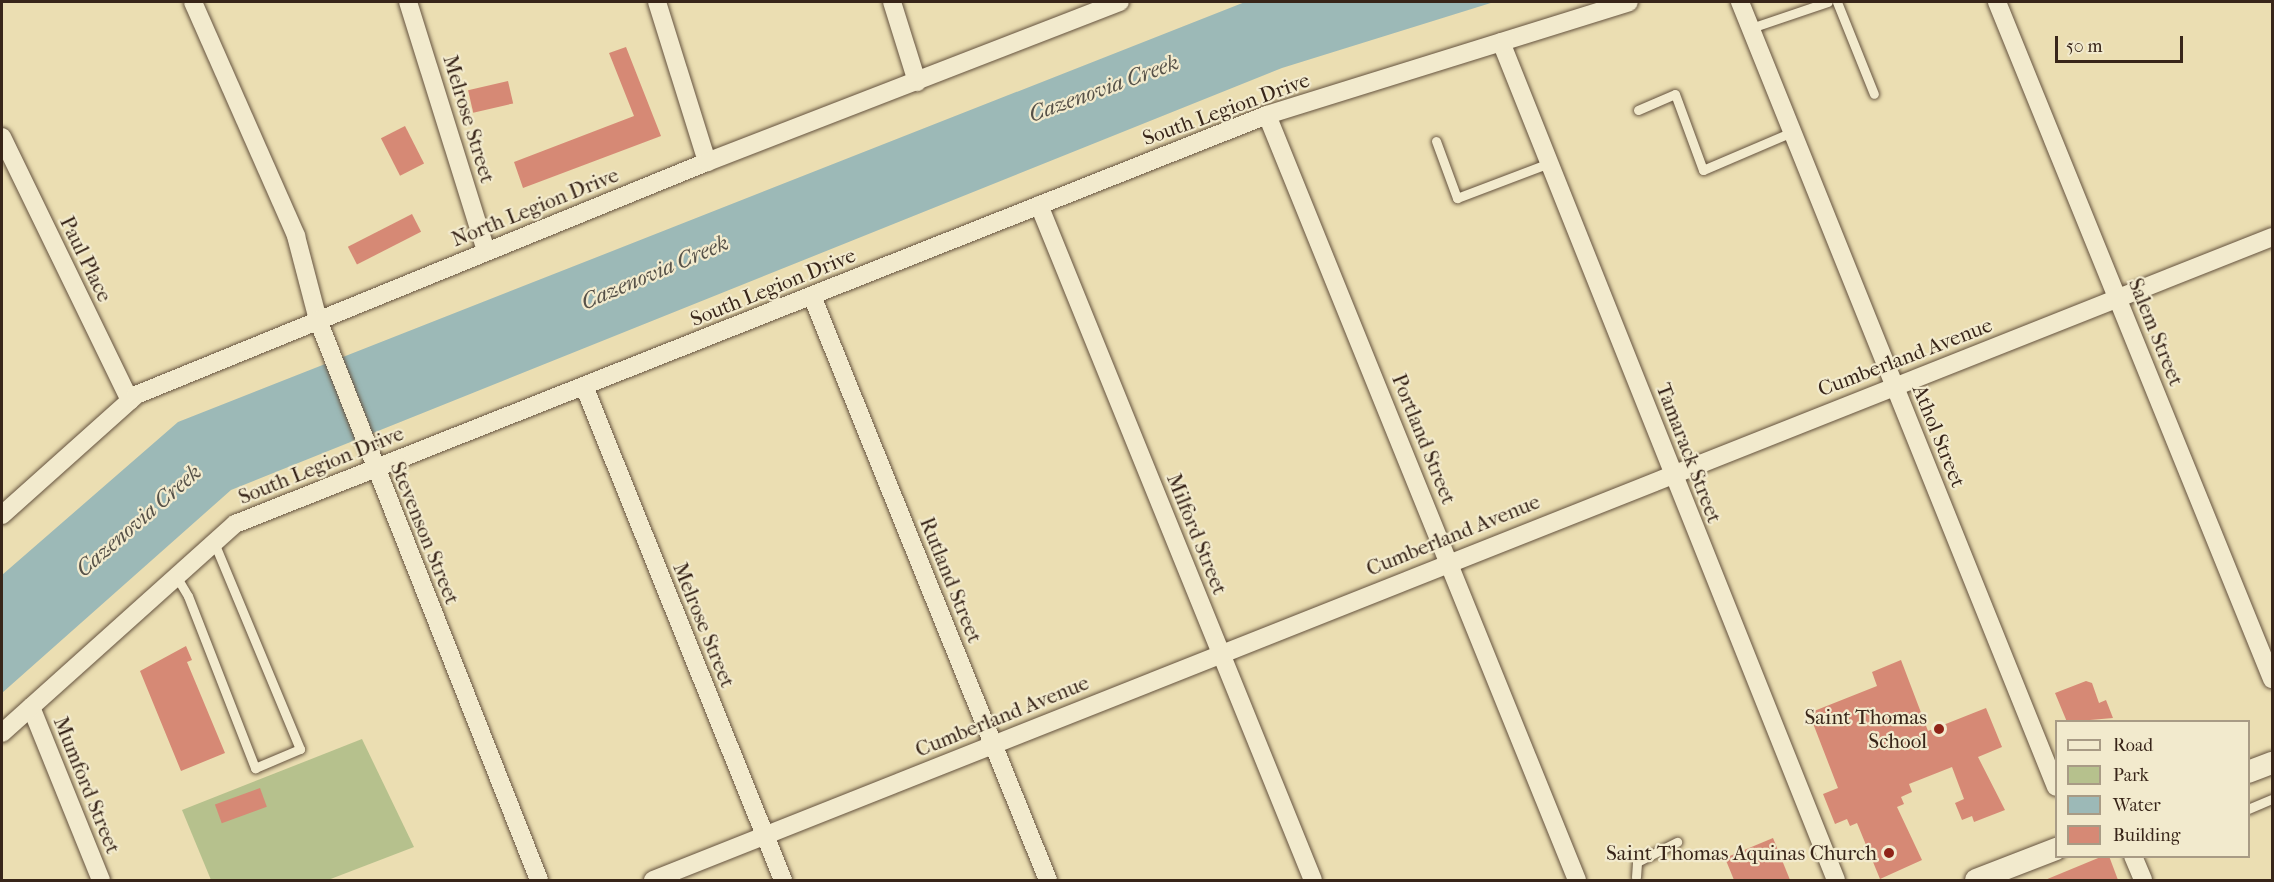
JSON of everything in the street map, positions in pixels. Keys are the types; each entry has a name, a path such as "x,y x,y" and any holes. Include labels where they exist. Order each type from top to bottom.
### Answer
{"street":[{"name":"Stevenson Street","path":"193,2 296,236 321,328 539,880"},
{"name":"Melrose Street","path":"408,2 486,251"},
{"path":"657,2 707,162"},
{"path":"892,2 917,82"},
{"name":"North Legion Drive","path":"2,515 129,401 321,328 486,251 1117,2"},
{"name":"South Legion Drive","path":"2,733 235,524 373,462 585,386 1267,115 1629,2"},
{"name":"Athol Street","path":"1740,2 2055,786"},
{"name":"Salem Street","path":"1997,2 2272,679"},
{"name":"Tamarack Street","path":"1501,42 1836,880"},
{"name":"Portland Street","path":"1267,115 1577,880"},
{"name":"Paul Place","path":"2,137 129,401"},
{"name":"Milford Street","path":"1039,205 1313,880"},
{"name":"Cumberland Avenue","path":"652,880 1672,472 2272,237"},
{"name":"Rutland Street","path":"812,296 1048,880"},
{"name":"Melrose Street","path":"585,386 783,880"},
{"name":"Mumford Street","path":"31,706 101,880"},
{"path":"2250,771 2272,765"},
{"path":"1976,880 2055,849"},
{"path":"2134,858 2143,880"}],"lane":[{"path":"1751,28 1828,2"},
{"path":"1837,2 1874,94"},
{"path":"1638,110 1675,94 1703,170 1792,132"},
{"path":"1436,141 1457,198 1549,163"},
{"path":"176,576 188,596 255,768 300,749 214,542"},
{"path":"2250,808 2272,799"},
{"path":"1633,879 1637,862 1677,842"}],"green space":[{"path":"362,739 414,847 328,880 211,880 182,810"}],"water":[{"name":"Cazenovia Creek","path":"1245,2 1494,2 1282,68 231,490 2,693 2,575 178,422"}],"building":[{"path":"626,47 661,136 523,188 514,162 634,116 609,53"},
{"path":"508,81 513,103 473,113 468,90"},
{"path":"405,126 424,163 400,176 381,138"},
{"path":"412,214 421,232 357,265 348,247"},
{"path":"186,646 192,660 187,662 225,753 181,771 140,671"},
{"path":"1901,660 1928,731 1986,708 2002,747 1978,757 2005,810 1974,822 1972,816 1962,820 1955,803 1964,799 1952,767 1909,784 1912,792 1901,797 1904,804 1897,807 1922,860 1880,879 1857,823 1850,826 1847,819 1835,824 1823,794 1838,788 1809,713 1877,686 1872,672"},
{"path":"2086,681 2092,683 2099,703 2106,700 2113,718 2066,720 2055,693"},
{"path":"260,788 267,807 222,823 215,804"},
{"path":"1773,838 1790,880 1734,880 1725,858"},
{"path":"2098,858 2110,858 2118,880 2045,880"}],"place":[{"name":"Saint Thomas School","path":"1939,729"},
{"name":"Saint Thomas Aquinas Church","path":"1889,853"}]}
